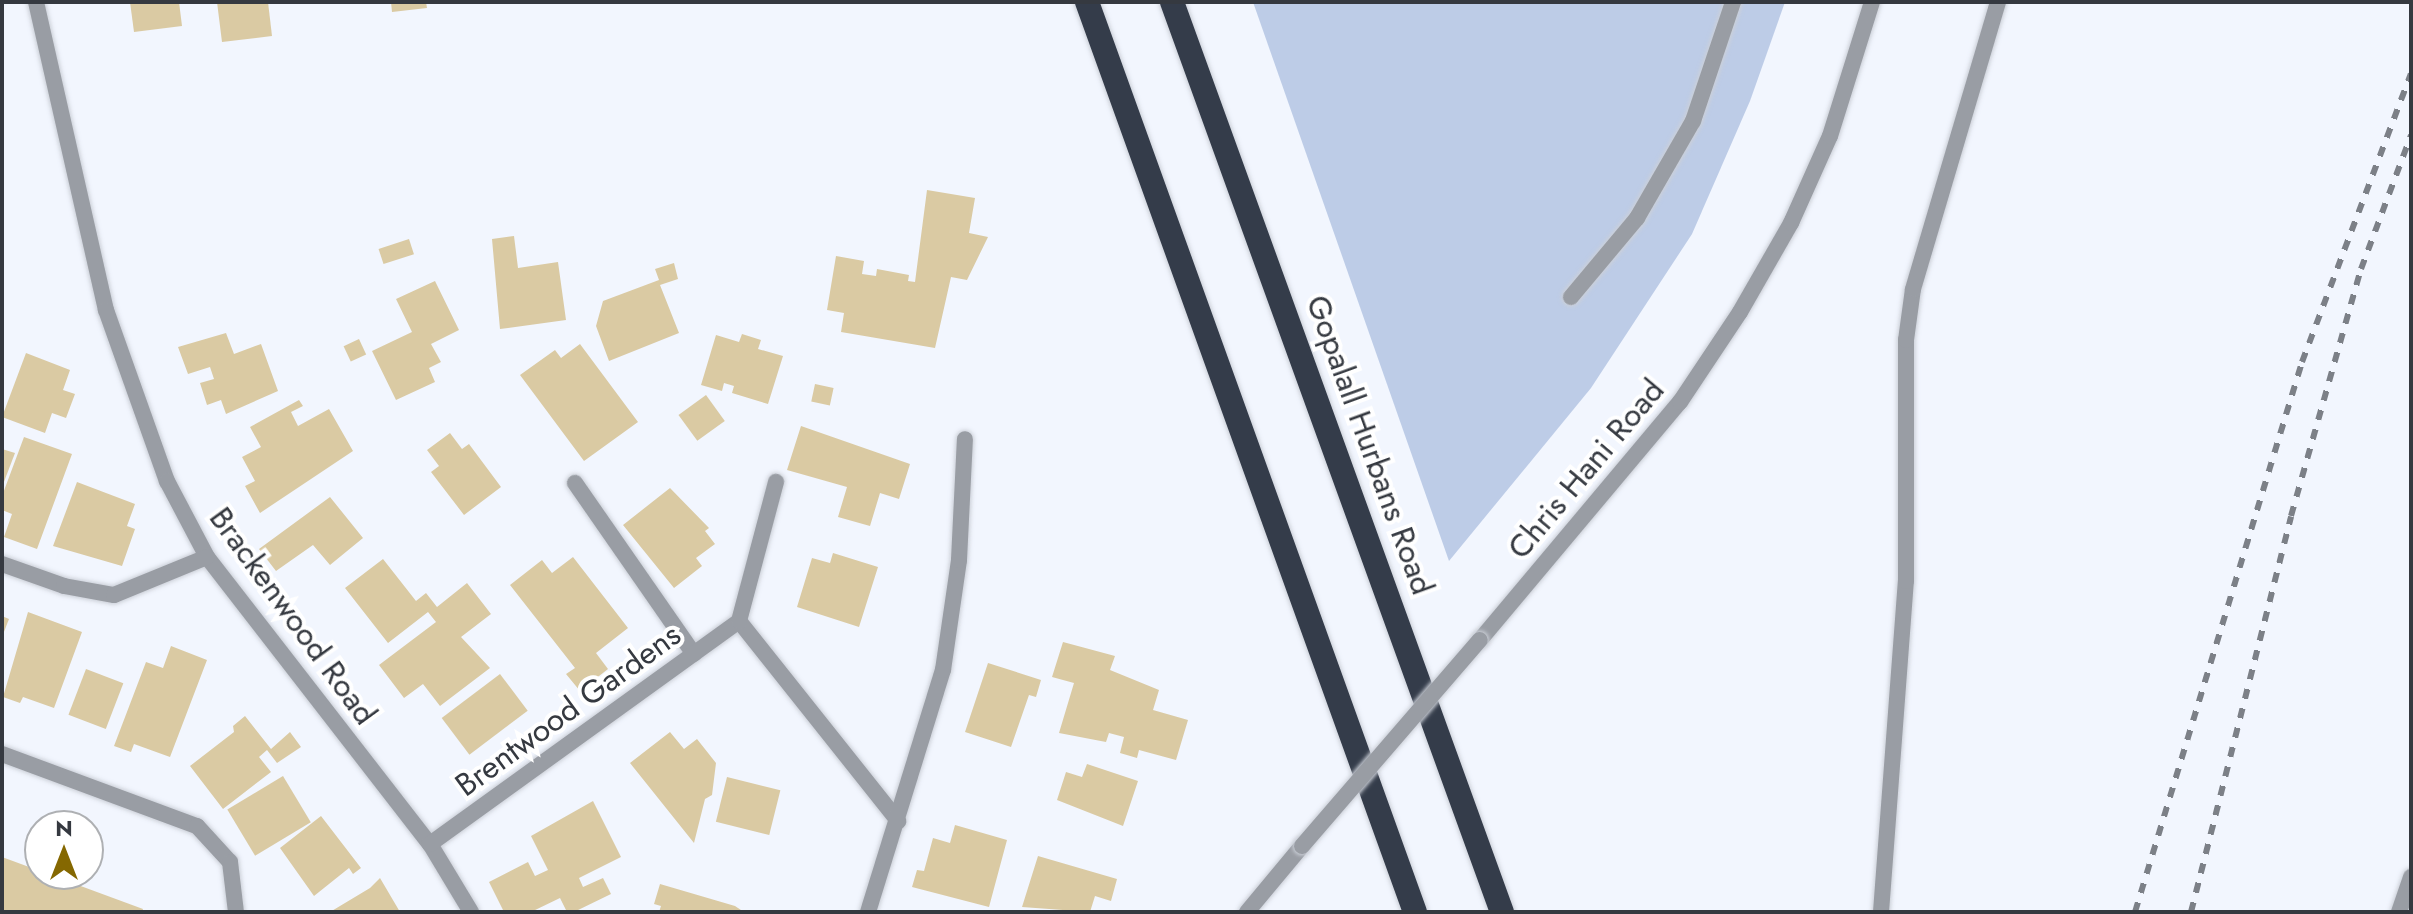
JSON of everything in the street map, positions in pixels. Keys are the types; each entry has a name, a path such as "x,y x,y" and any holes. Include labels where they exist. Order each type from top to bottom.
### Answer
{"highway":[{"path":"1087,2 1415,912"},
{"name":"Gopalall Hurbans Road","path":"1172,2 1397,611 1502,912"}],"street":[{"name":"Brackenwood Road","path":"36,2 106,310 147,434 207,557 430,844 471,912"},
{"path":"1571,297 1637,218 1693,121 1733,2"},
{"name":"Chris Hani Road","path":"1247,912 1680,402 1740,312 1791,223 1830,136 1872,2"},
{"path":"1881,912 1906,581 1906,340 1913,289 1998,2"},
{"path":"868,912 943,670 961,532 965,439"},
{"path":"776,482 739,621 898,821"},
{"path":"575,483 694,654"},
{"path":"2,564 64,586 114,595 207,557"},
{"name":"Brentwood Gardens","path":"430,844 739,621"},
{"path":"2,754 197,826 230,862 236,912"},
{"path":"2399,912 2411,877"}],"shaded area":[{"path":"1253,2 1785,2 1750,101 1692,234 1591,388 1449,561"}],"building":[{"path":"130,2 179,2 182,26 134,32"},
{"path":"217,2 268,2 272,36 222,42"},
{"path":"391,2 426,2 427,8 392,12"},
{"path":"927,190 975,198 969,233 988,237 967,280 951,277 935,348 841,332 844,313 827,310 836,256 864,261 862,274 876,276 877,269 909,275 908,281 915,282"},
{"path":"514,236 518,268 558,262 566,320 500,329 492,239"},
{"path":"409,239 414,254 384,264 379,249"},
{"path":"674,263 678,279 660,285 679,333 609,361 596,326 603,301 659,280 655,269"},
{"path":"435,281 459,330 431,344 441,362 429,368 435,382 396,400 372,351 412,332 396,299"},
{"path":"226,333 234,354 261,344 278,391 226,414 221,400 207,405 200,383 214,379 210,367 188,374 178,347"},
{"path":"742,334 761,340 758,349 783,356 768,404 732,393 734,386 724,383 722,391 701,385 716,335 739,342"},
{"path":"359,339 366,354 351,362 344,346"},
{"path":"580,344 638,422 584,461 520,375 555,350 561,358"},
{"path":"26,353 70,370 63,390 75,394 66,418 52,413 45,433 2,417"},
{"path":"815,384 834,388 830,406 811,402"},
{"path":"706,395 725,421 697,441 678,415"},
{"path":"299,400 303,406 291,412 298,426 329,409 353,451 260,513 245,486 255,481 242,457 261,447 250,427"},
{"path":"801,426 910,464 899,499 880,493 870,526 838,517 847,487 787,470"},
{"path":"450,433 462,449 469,444 501,487 464,515 431,472 439,466 427,450"},
{"path":"24,437 72,454 37,549 4,537 12,514 2,510 2,496"},
{"path":"2,449 15,453 2,487"},
{"path":"77,482 135,504 127,526 135,529 122,566 53,546"},
{"path":"670,488 709,528 705,531 715,544 696,558 702,566 674,588 623,525"},
{"path":"330,497 363,538 330,565 313,545 276,571 259,549"},
{"path":"833,553 878,567 859,627 797,607 812,558 830,563"},
{"path":"573,557 628,628 596,653 608,669 580,691 566,674 575,668 510,585 542,560 552,573"},
{"path":"383,559 416,601 426,593 437,607 467,583 491,614 461,637 490,668 440,706 423,684 404,698 379,665 436,622 428,612 388,643 345,588"},
{"path":"28,612 82,632 54,708 23,697 20,703 3,697"},
{"path":"2,616 9,619 2,637"},
{"path":"1063,642 1115,656 1110,670 1159,690 1153,710 1188,720 1176,760 1139,750 1137,758 1120,753 1124,737 1109,733 1106,742 1059,733 1074,683 1052,677"},
{"path":"171,646 207,660 170,757 134,744 131,752 114,746 146,662 163,668"},
{"path":"988,663 1041,680 1036,697 1029,695 1011,747 965,732"},
{"path":"86,669 123,683 106,729 68,715"},
{"path":"500,674 528,711 469,755 442,718"},
{"path":"245,716 271,749 290,732 301,747 277,763 267,750 259,757 271,772 223,809 190,766 234,732 233,726"},
{"path":"670,732 684,749 697,739 716,763 712,795 705,799 694,843 630,763"},
{"path":"1087,764 1138,781 1123,826 1057,800 1066,772 1082,777"},
{"path":"283,776 311,822 255,856 227,809"},
{"path":"727,777 780,790 769,835 716,822"},
{"path":"593,801 621,857 579,878 583,887 603,878 611,894 574,912 567,912 560,898 531,912 504,912 489,882 528,862 535,876 548,870 531,836"},
{"path":"321,816 361,868 353,874 349,868 314,896 280,848"},
{"path":"955,825 1007,840 989,907 912,887 917,870 924,871 933,838 950,843"},
{"path":"1038,856 1117,879 1111,901 1095,896 1090,912 1022,907"},
{"path":"2,857 24,865 24,890 91,890 143,909 142,912 2,912"},
{"path":"380,878 400,912 330,912 370,888"},
{"path":"660,884 735,906 744,912 659,912 661,906 654,904"}],"railway":[{"path":"2135,912 2302,362 2411,74"},
{"path":"2191,912 2291,516 2361,269 2411,135"}]}
